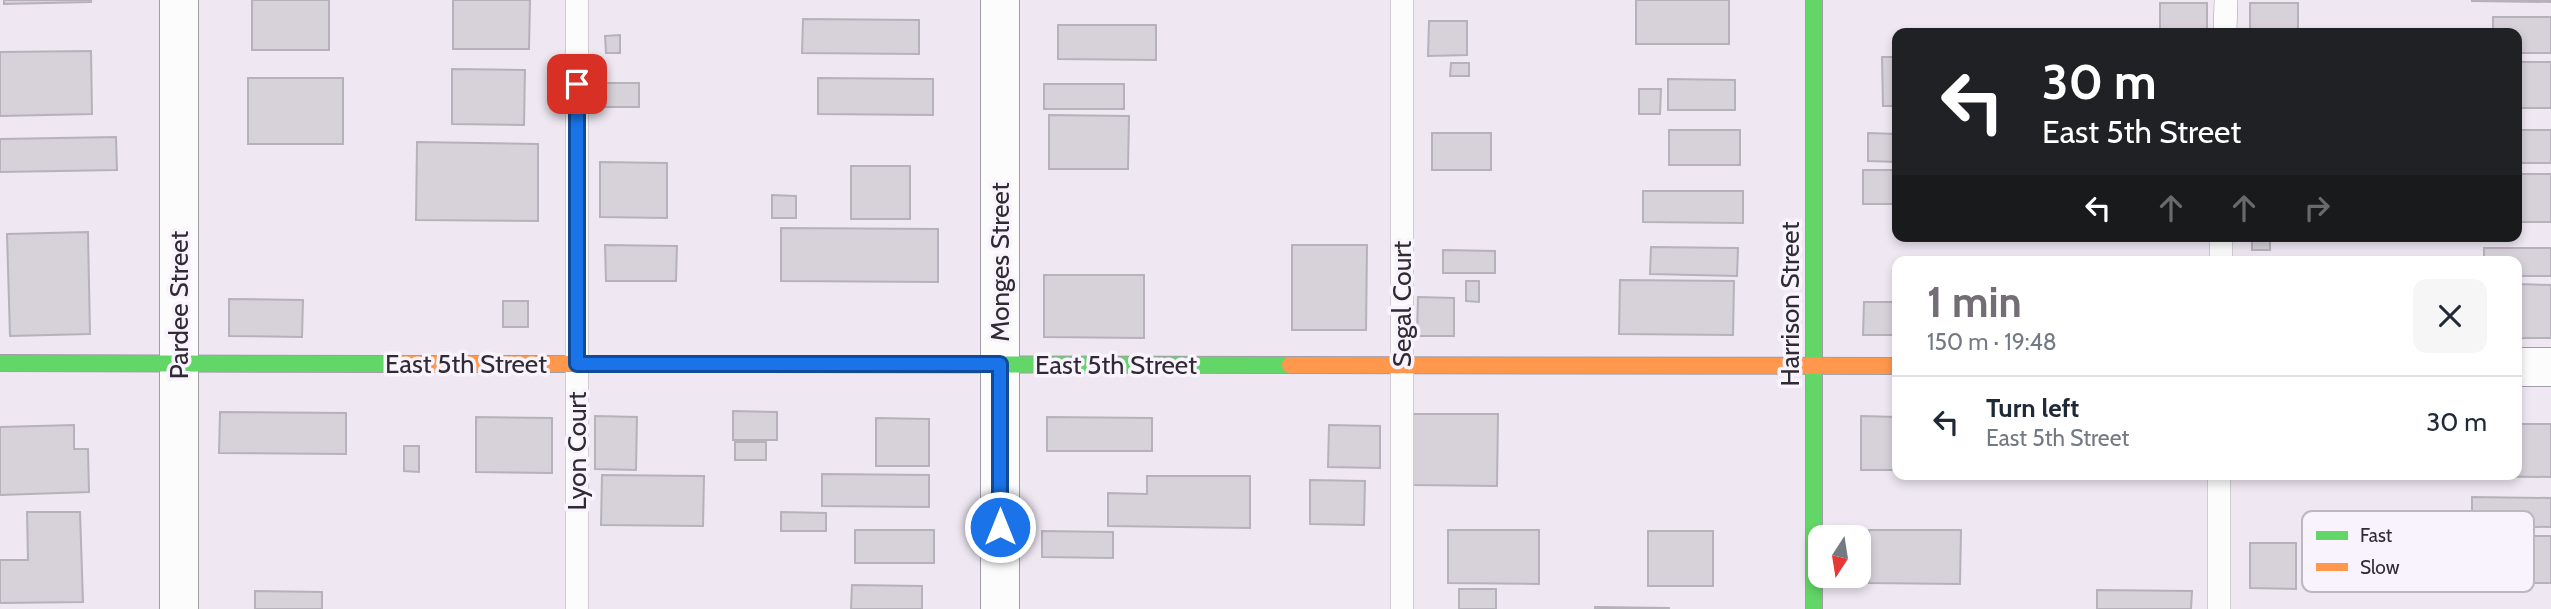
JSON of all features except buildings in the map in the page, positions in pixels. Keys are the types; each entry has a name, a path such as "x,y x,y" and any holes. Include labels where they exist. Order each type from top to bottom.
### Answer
{"street":[{"name":"Pardee Street","path":"179,0 179,609"},
{"name":"Monges Street","path":"1000,0 1000,609"},
{"name":"Harrison Street","path":"1814,0 1814,609"},
{"name":"East 5th Street","path":"0,363 1892,366"},
{"path":"2522,367 2551,367"}],"lane":[{"name":"Lyon Court","path":"577,0 577,609"},
{"name":"Segal Court","path":"1402,0 1402,609"},
{"path":"2225,28 2226,0"},
{"path":"2219,480 2219,609"}],"traffic: fast":[{"path":"1814,0 1814,609"},
{"path":"0,363 394,364"},
{"path":"752,364 1290,365"}],"traffic: slow":[{"path":"394,364 752,364"},
{"path":"1290,365 1892,366"}],"route":[{"path":"577,84 577,364 1000,364 1000,527"}]}
